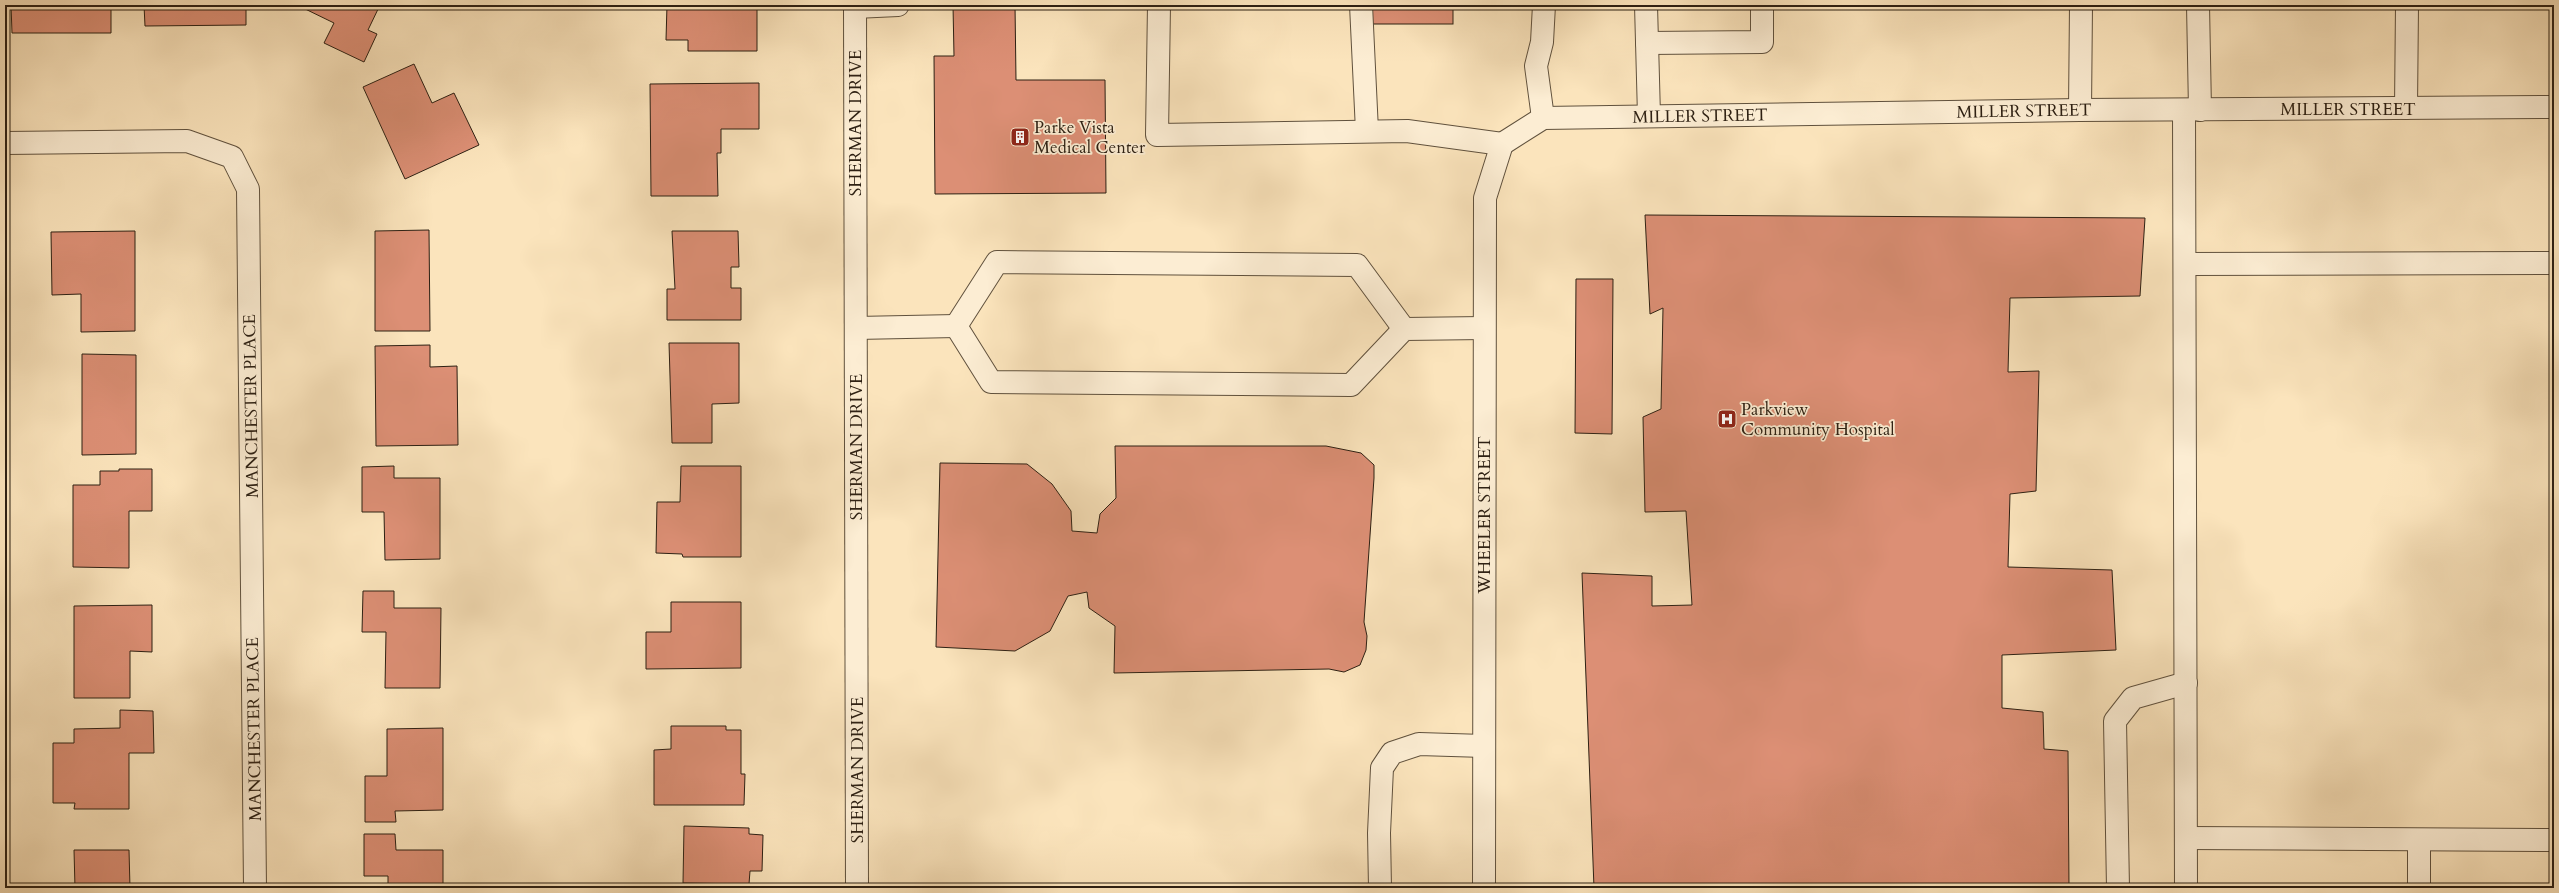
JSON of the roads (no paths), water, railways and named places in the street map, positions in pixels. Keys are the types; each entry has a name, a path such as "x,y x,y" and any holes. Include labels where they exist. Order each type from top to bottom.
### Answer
{"street":[{"path":"855,6 898,5"},
{"path":"1159,5 1158,135 1407,131 1502,144 1543,118 1536,66 1542,42 1544,5"},
{"path":"1361,5 1367,132"},
{"path":"1646,5 1649,116"},
{"path":"1647,43 1762,42 1762,5"},
{"path":"2080,110 2081,5"},
{"path":"2186,888 2185,264 2198,5"},
{"path":"2406,108 2407,5"},
{"name":"SHERMAN DRIVE","path":"855,6 857,888"},
{"name":"MILLER STREET","path":"1543,118 2080,110 2554,107"},
{"name":"MANCHESTER PLACE","path":"5,143 187,141 232,156 248,189 255,888"},
{"name":"WHEELER STREET","path":"1484,888 1485,198 1502,144"},
{"path":"956,326 997,262 1358,265 1404,329"},
{"path":"2185,264 2554,263"},
{"path":"856,328 956,326"},
{"path":"956,326 992,382 1351,385 1404,329 1484,328"},
{"path":"2118,888 2115,721 2133,698 2186,683"},
{"path":"1380,888 1379,833 1382,768 1392,753 1419,744 1484,746"},
{"path":"2186,838 2554,840"},
{"path":"2419,840 2419,888"}],"place":[{"name":"Parke Vista Medical Center","path":"1020,137"},
{"name":"Parkview Community Hospital","path":"1727,419"}]}
